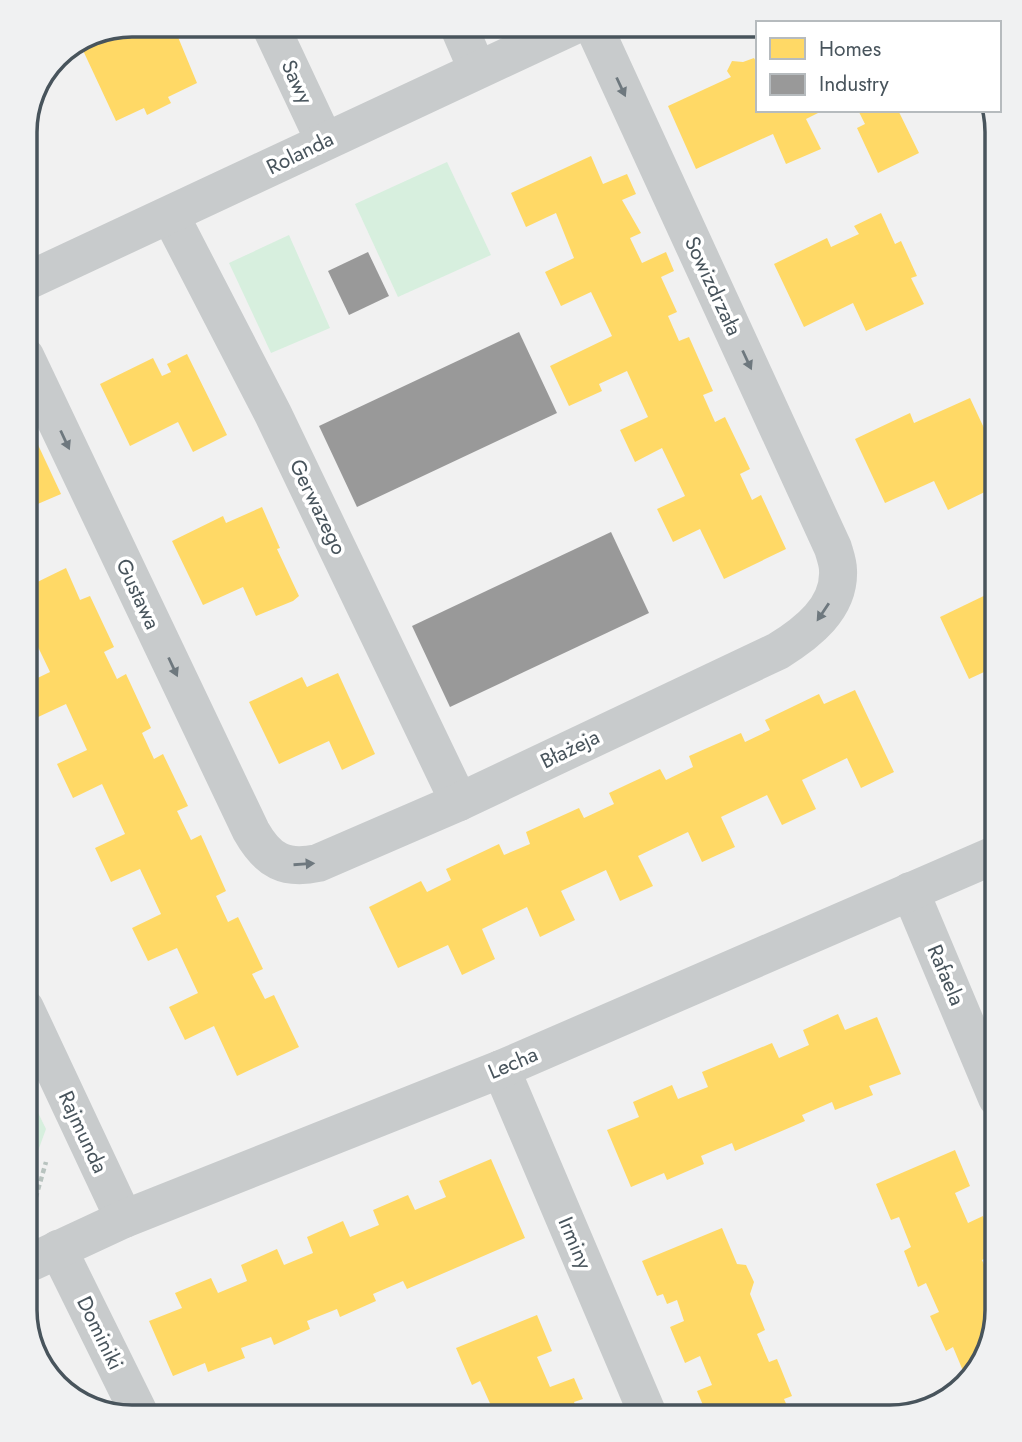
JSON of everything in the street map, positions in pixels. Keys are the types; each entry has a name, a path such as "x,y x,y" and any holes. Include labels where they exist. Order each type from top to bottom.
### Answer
{"street":[{"name":"Sawy","path":"276,37 324,141"},
{"path":"463,37 477,69"},
{"name":"Rolanda","path":"37,276 548,37"},
{"name":"Sowizdrzała","path":"599,37 834,548"},
{"name":"Gerwazego","path":"170,215 273,414 459,802"},
{"name":"Gustawa","path":"37,381 251,831"},
{"name":"Błażeja","path":"251,831 261,849 281,863 300,867 318,863 459,802 778,651 822,618 832,597 838,571 834,548"},
{"name":"Lecha","path":"41,1257 124,1219 501,1069 985,860"},
{"name":"Rafaela","path":"911,891 985,1067"},
{"name":"Rajmunda","path":"37,1035 124,1219"},
{"name":"Irminy","path":"501,1069 643,1405"},
{"name":"Dominiki","path":"41,1257 134,1405"}],"green space":[{"path":"447,162 491,255 398,297 355,204"},
{"path":"289,235 330,328 271,353 229,263"},
{"path":"37,1111 46,1129 37,1154"}],"building: Homes":[{"path":"178,37 197,83 168,97 171,103 147,115 144,108 116,121 83,50 119,38"},
{"path":"754,58 756,62 756,112 820,112 806,119 821,149 786,164 773,134 696,169 668,106 731,77 727,71 732,61 743,62"},
{"path":"859,112 899,112 919,153 878,173 857,128 865,124"},
{"path":"591,156 603,184 627,174 636,194 622,200 641,233 630,238 642,263 666,252 674,271 661,277 677,312 668,316 679,341 689,337 713,391 703,395 715,422 725,417 750,469 740,474 752,500 761,495 786,549 724,579 700,529 673,542 657,509 685,496 662,448 635,462 620,430 648,417 627,371 599,384 602,391 569,406 550,366 612,336 591,292 561,306 545,272 574,258 556,213 526,227 511,193"},
{"path":"881,213 895,244 901,241 917,276 911,278 924,304 866,331 853,303 804,327 774,264 827,238 831,247 859,234 854,226"},
{"path":"187,354 227,435 193,452 178,422 130,446 100,384 153,358 162,376 171,372 167,364"},
{"path":"970,398 985,430 985,492 948,510 934,481 885,503 855,439 910,413 914,423"},
{"path":"37,443 61,494 37,504"},
{"path":"262,507 280,548 277,549 299,596 256,616 243,587 203,605 172,541 223,516 226,523"},
{"path":"66,568 80,600 90,596 114,647 104,652 117,679 126,674 151,728 142,733 154,759 163,754 188,806 177,811 191,840 201,835 226,891 216,896 228,922 238,917 263,969 252,974 265,999 274,995 299,1047 237,1076 214,1026 185,1040 169,1007 198,993 177,948 148,961 132,928 161,914 140,869 111,882 95,848 125,834 102,784 73,798 57,764 87,750 66,704 37,718 37,678 50,672 37,645 37,582"},
{"path":"985,595 985,672 969,679 940,617"},
{"path":"338,673 375,754 342,770 329,741 279,764 249,702 302,677 307,687"},
{"path":"855,690 894,772 861,788 847,758 802,780 816,809 782,825 767,795 721,817 735,847 702,862 688,832 638,856 653,886 620,901 606,870 561,891 575,920 540,937 527,907 482,929 495,959 462,975 448,945 398,968 369,907 421,881 427,892 451,880 446,869 499,844 504,855 530,844 526,832 579,808 584,818 614,804 609,793 660,769 666,780 693,767 689,756 741,733 745,742 770,730 765,720 819,694 824,704"},
{"path":"838,1014 845,1030 877,1017 901,1074 869,1086 873,1095 835,1110 832,1102 802,1115 805,1121 735,1151 732,1143 701,1156 704,1164 667,1180 664,1173 631,1187 607,1130 639,1117 633,1102 672,1085 678,1099 708,1087 702,1072 772,1043 779,1058 809,1045 803,1030"},
{"path":"955,1150 970,1186 955,1193 968,1223 983,1216 985,1221 985,1258 982,1260 985,1267 984,1323 978,1347 963,1371 953,1347 946,1351 930,1316 939,1312 926,1283 918,1287 904,1251 911,1247 899,1217 891,1220 876,1184"},
{"path":"491,1159 525,1238 407,1289 403,1281 373,1294 376,1301 340,1317 337,1309 307,1321 310,1329 274,1345 271,1337 241,1348 245,1358 208,1372 205,1363 173,1376 149,1321 182,1308 175,1293 211,1278 218,1293 247,1281 241,1265 277,1249 284,1265 313,1253 307,1237 343,1221 350,1237 379,1225 373,1210 408,1195 415,1210 446,1197 439,1181"},
{"path":"722,1228 737,1264 746,1265 754,1282 750,1294 765,1330 757,1334 769,1362 777,1359 792,1396 784,1399 787,1405 703,1405 697,1391 712,1385 700,1356 685,1363 670,1327 684,1321 677,1300 667,1304 663,1294 657,1296 642,1261"},
{"path":"537,1315 552,1351 537,1357 550,1387 574,1378 583,1399 574,1402 575,1405 491,1405 480,1381 472,1385 456,1348"}],"building: Industry":[{"path":"368,252 389,296 349,315 328,271"},
{"path":"519,332 557,413 357,507 319,426"},
{"path":"611,532 649,613 450,707 412,626"}]}
